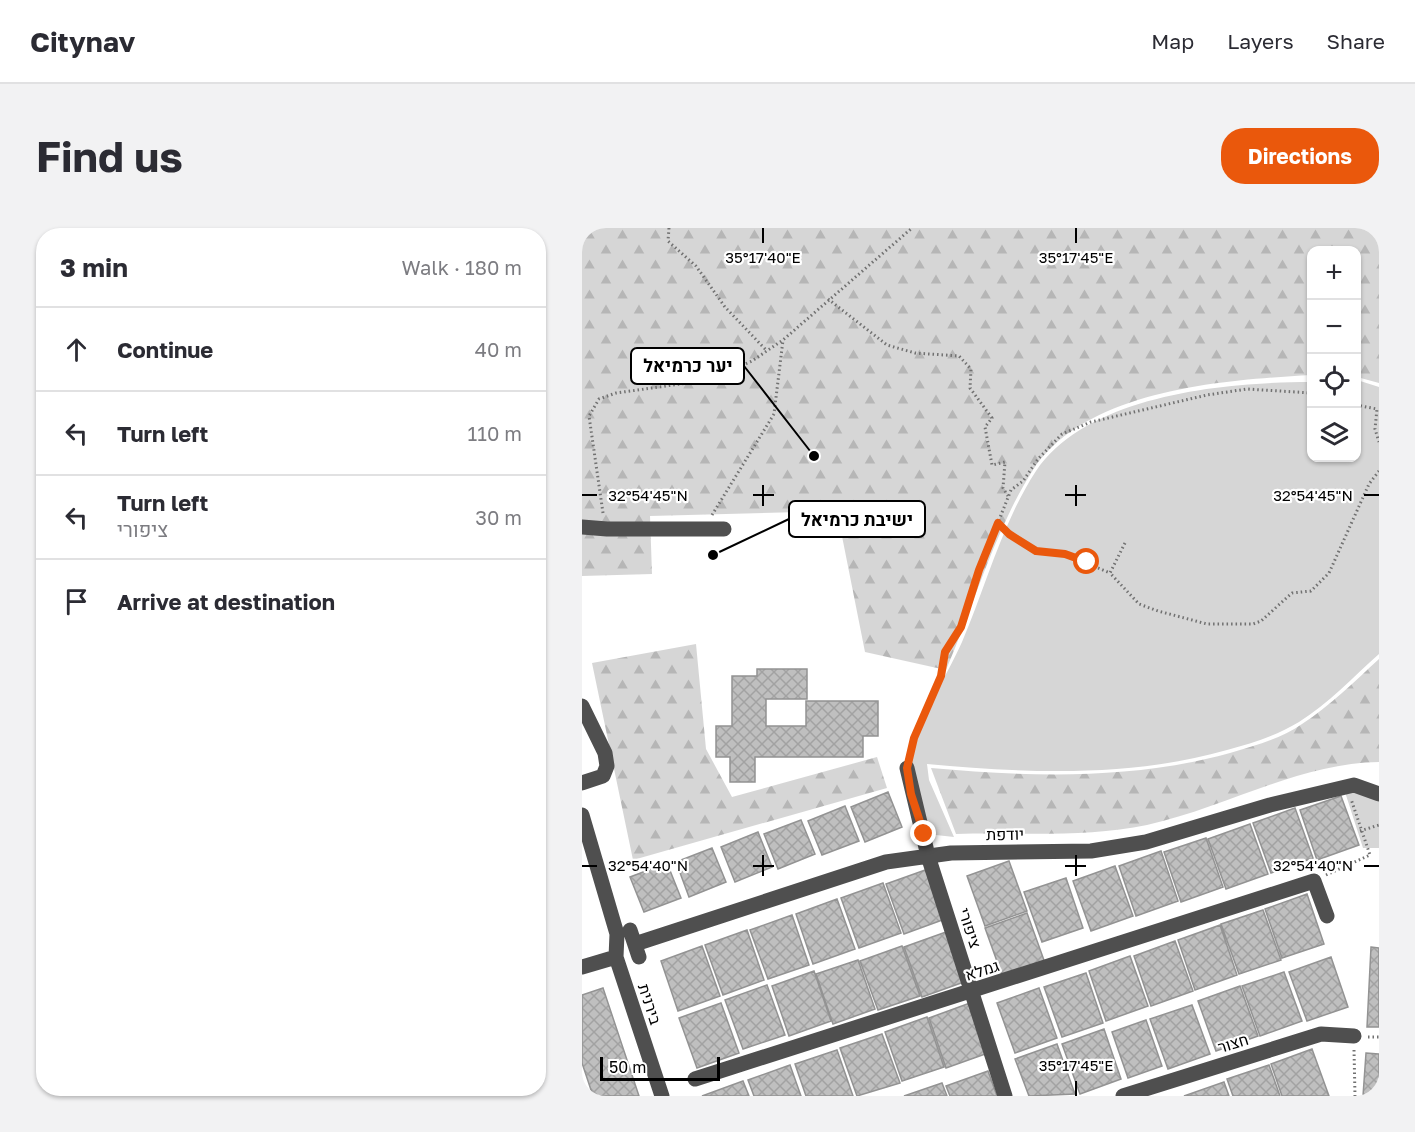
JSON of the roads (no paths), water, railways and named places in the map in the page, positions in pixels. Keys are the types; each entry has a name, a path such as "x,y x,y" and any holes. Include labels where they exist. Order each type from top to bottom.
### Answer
{"street":[{"path":"582,527 724,529"},
{"path":"582,706 601,743 607,766 603,776 582,783"},
{"name":"ציפורי","path":"907,768 928,856 1005,1096"},
{"name":"יודפת","path":"635,944 886,862 951,853 1102,849 1146,842 1270,805 1348,786 1354,785 1379,794"},
{"name":"בירנית","path":"582,815 617,934 616,957 662,1096"},
{"name":"גמלא","path":"695,1078 1314,881 1327,916"},
{"path":"582,967 616,957"},
{"name":"חצור","path":"1123,1096 1321,1034 1354,1036"}],"place":[{"name":"יער כרמיאל","path":"814,456"},
{"name":"ישיבת כרמיאל","path":"713,555"}]}
